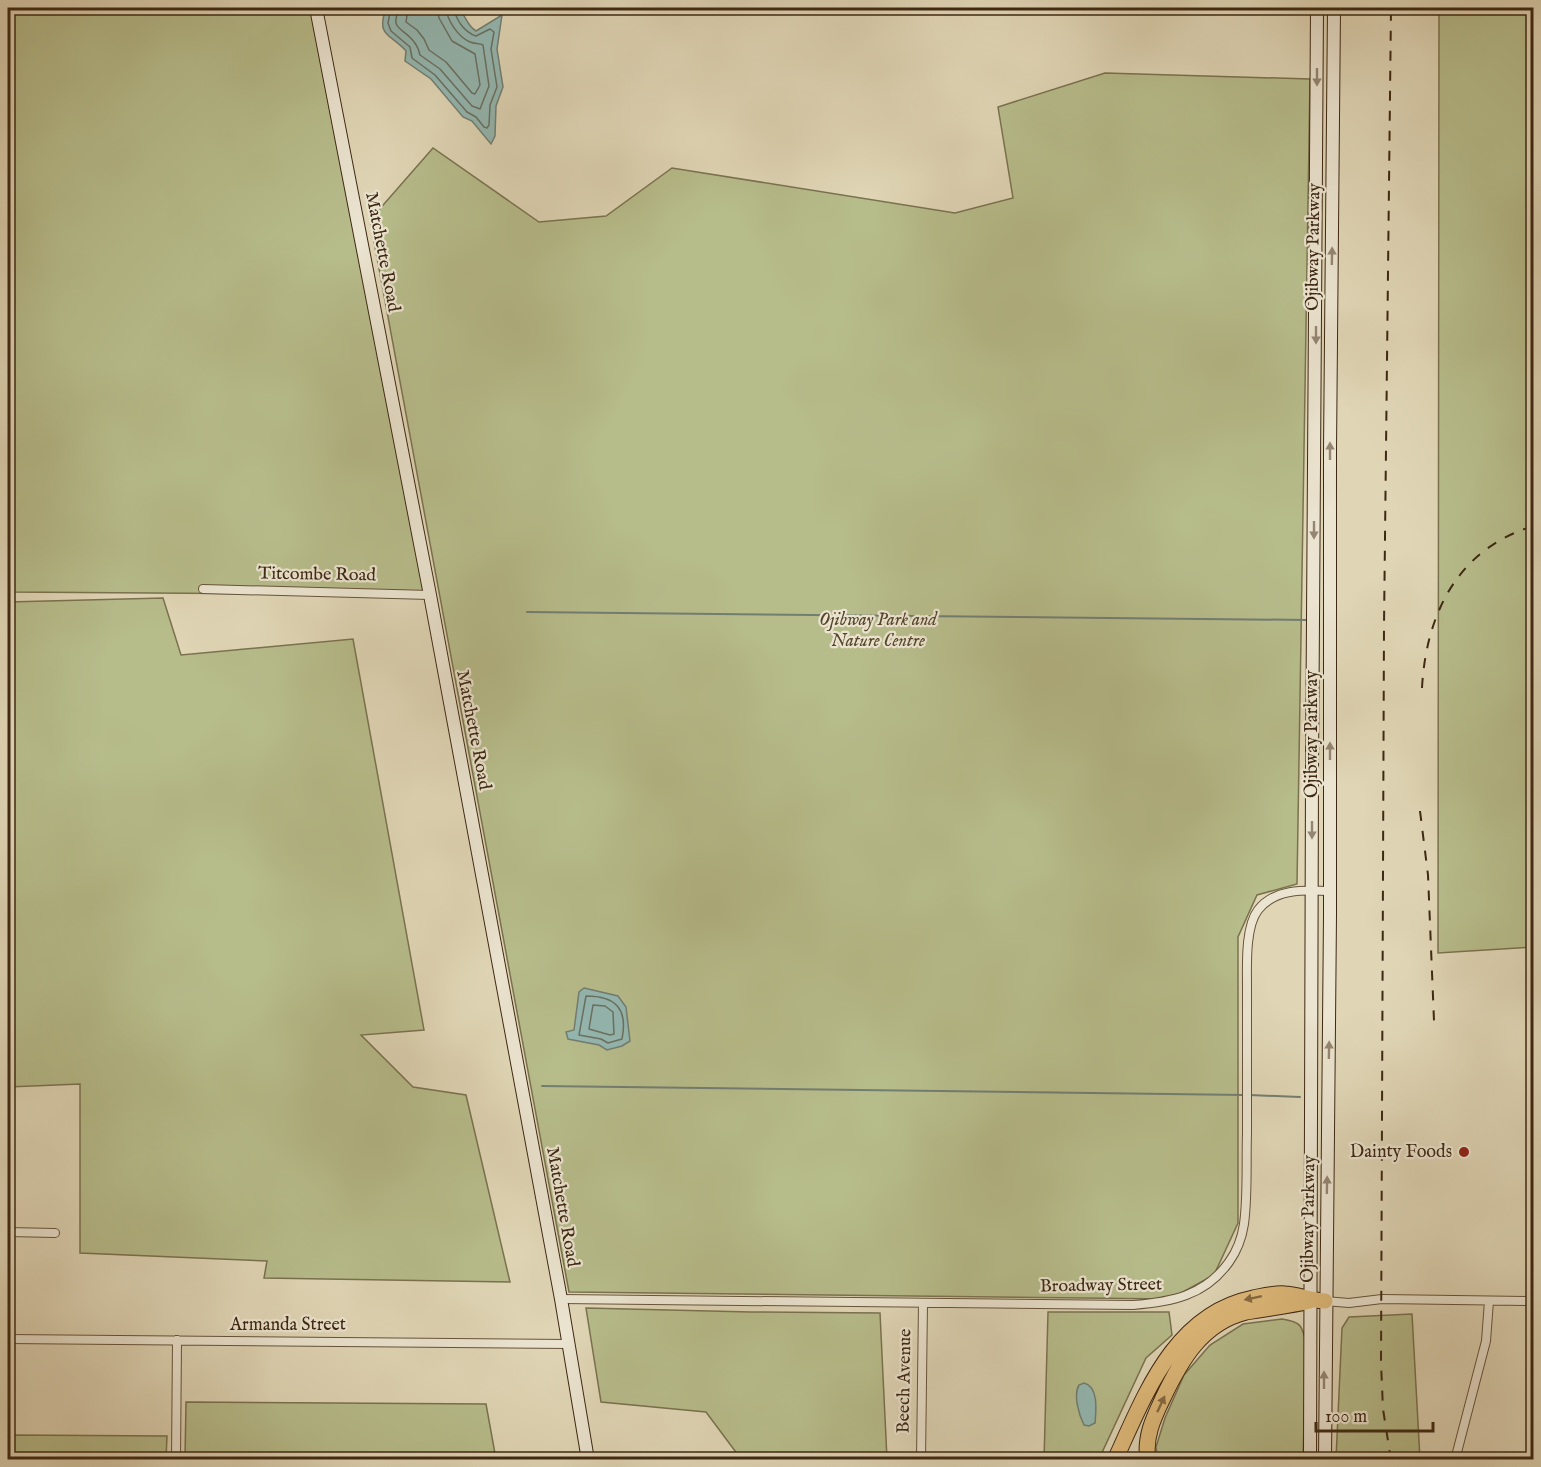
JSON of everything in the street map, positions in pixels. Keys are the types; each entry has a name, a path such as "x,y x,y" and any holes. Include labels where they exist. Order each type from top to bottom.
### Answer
{"highway":[{"path":"1115,1460 1160,1369 1172,1351 1198,1324 1228,1306 1264,1296 1286,1294 1318,1301"},
{"path":"1148,1460 1148,1438 1153,1421 1189,1349 1206,1332 1225,1320 1244,1313 1318,1301"}],"main road":[{"name":"Matchette Road","path":"316,8 430,595 561,1299 588,1460"},
{"name":"Ojibway Parkway","path":"1317,8 1312,890 1318,1301 1324,1460"},
{"name":"Ojibway Parkway","path":"1310,1460 1318,1301 1330,891 1330,450 1334,8"}],"street":[{"name":"Titcombe Road","path":"203,589 430,595"},
{"name":"Broadway Street","path":"561,1299 1133,1305 1164,1303 1198,1290 1223,1270 1236,1251 1244,1224 1247,966 1251,927 1258,910 1284,892 1330,891"},
{"path":"8,1232 55,1233"},
{"path":"1318,1301 1349,1303 1382,1299 1533,1301"},
{"path":"1455,1460 1486,1341 1489,1301"},
{"name":"Beech Avenue","path":"921,1460 923,1303"},
{"name":"Armanda Street","path":"8,1339 568,1344"},
{"path":"176,1460 177,1340"}],"green space":[{"path":"8,8 314,8 430,595 8,592"},
{"path":"1439,8 1533,8 1534,947 1438,953"},
{"name":"Ojibway Park and Nature Centre","path":"1105,73 1310,79 1297,884 1257,895 1238,937 1238,1223 1214,1275 1170,1299 569,1292 370,220 433,148 539,222 606,216 672,168 955,213 1013,198 998,107"},
{"path":"163,598 181,655 353,639 424,1030 361,1035 413,1087 466,1095 510,1282 264,1278 267,1261 80,1253 80,1084 8,1087 8,602"},
{"path":"586,1308 880,1313 887,1459 741,1459 706,1412 601,1402"},
{"path":"1048,1312 1169,1312 1172,1335 1146,1358 1099,1459 1044,1460"},
{"path":"1412,1314 1420,1459 1336,1459 1342,1328 1349,1317"},
{"path":"1282,1319 1300,1325 1306,1343 1303,1459 1158,1459 1156,1447 1165,1418 1184,1375 1210,1345 1243,1324"},
{"path":"186,1402 486,1404 496,1459 185,1459"},
{"path":"8,1435 167,1436 166,1459 8,1459"}],"water":[{"path":"386,8 458,8 476,31 502,15 497,49 503,87 496,106 495,136 491,144 472,121 463,117 431,79 405,61 406,51 384,30 383,17"},
{"path":"584,988 618,996 626,1007 630,1041 607,1050 599,1045 568,1039 566,1032 574,1030 579,992"},
{"path":"1084,1383 1092,1389 1096,1400 1095,1423 1089,1426 1084,1425 1077,1399 1077,1389"}],"waterway":[{"path":"527,612 1307,620"},
{"path":"542,1086 1244,1095"},
{"path":"1250,1095 1300,1097"}],"railway":[{"path":"1391,8 1384,626 1381,1363 1383,1409 1391,1460"},
{"path":"1422,688 1430,635 1439,610 1451,588 1466,567 1485,550 1508,536 1534,526"},
{"path":"1420,811 1428,875 1434,1021"}],"place":[{"name":"Dainty Foods","path":"1464,1152"}]}
